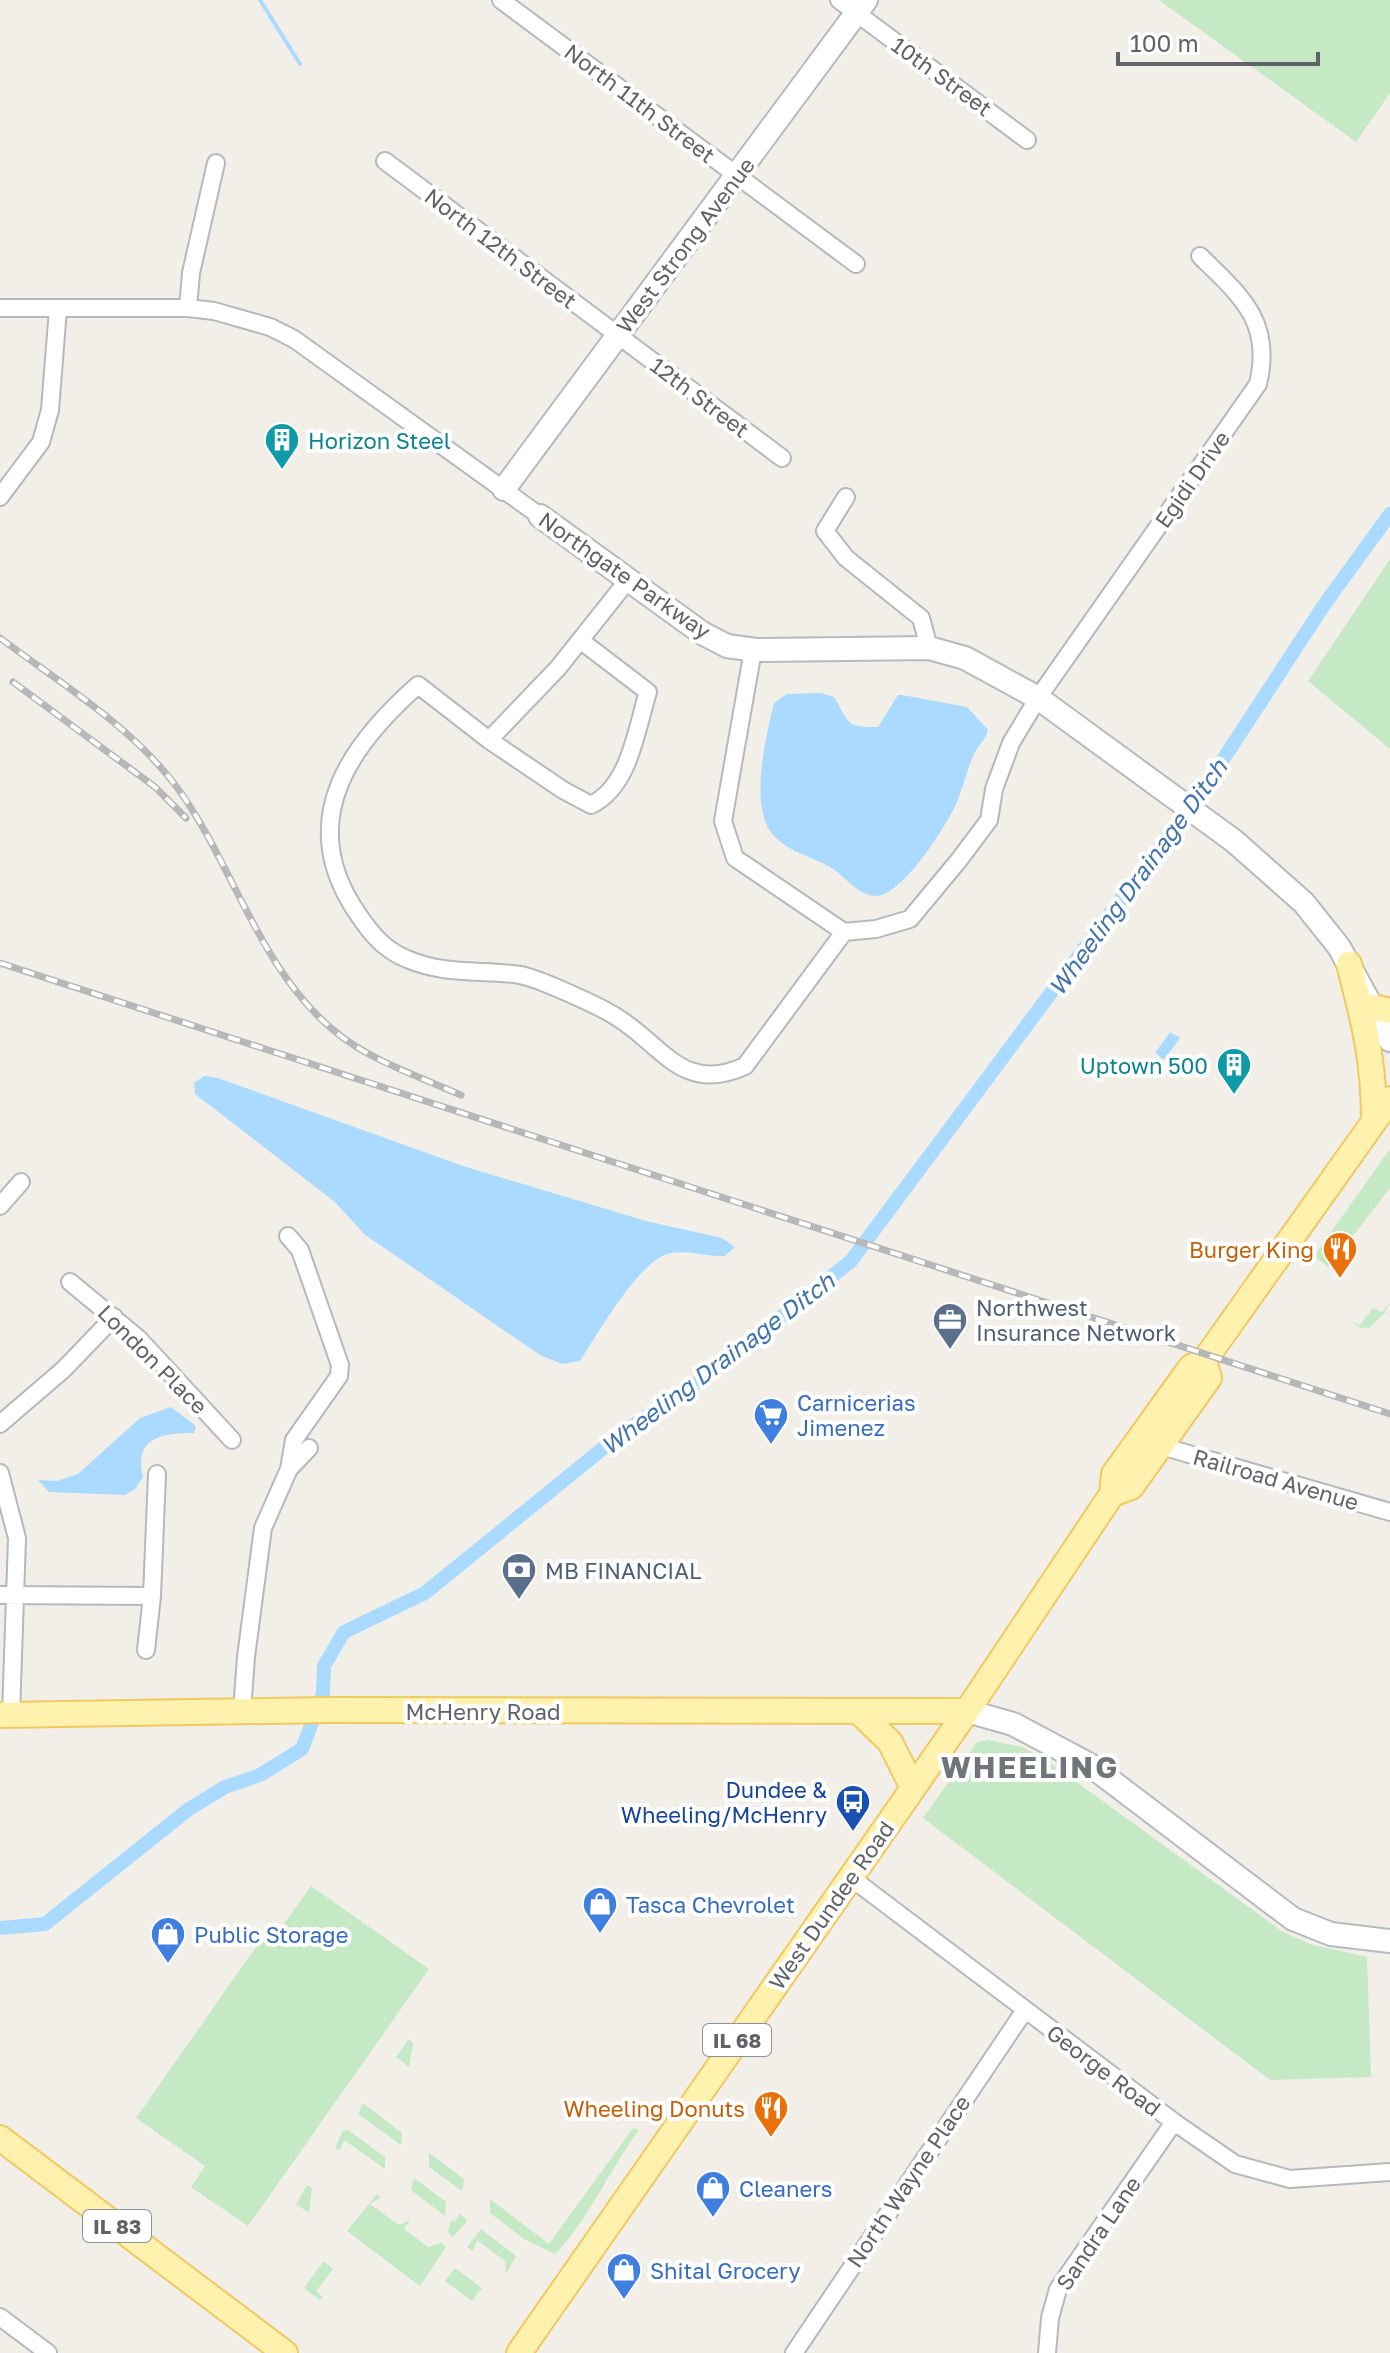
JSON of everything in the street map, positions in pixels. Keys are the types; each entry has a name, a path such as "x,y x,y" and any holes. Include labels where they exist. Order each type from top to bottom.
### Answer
{"main road":[{"path":"1349,964 1369,1036 1374,1071 1375,1129"},
{"name":"West Dundee Road","path":"519,2353 967,1711 1112,1494 1114,1474 1191,1367 1204,1361 1375,1129 1390,1099"},
{"name":"West Dundee Road","path":"1112,1494 1131,1487 1209,1378 1204,1361"},
{"name":"McHenry Road","path":"6,1715 329,1710 967,1711"},
{"path":"858,1711 890,1742 913,1788"},
{"name":"IL 83","path":"0,2138 285,2353"}],"street":[{"name":"North 11th Street","path":"501,0 856,264"},
{"name":"West Strong Avenue","path":"504,489 737,176 854,4"},
{"name":"10th Street","path":"854,4 1027,140"},
{"name":"North 12th Street","path":"385,161 617,335"},
{"path":"188,308 191,273 216,163"},
{"name":"Egidi Drive","path":"844,932 876,929 910,919 989,820 994,789 1011,743 1038,698 1258,384 1265,356 1259,332 1243,298 1200,256"},
{"name":"Northgate Parkway","path":"0,308 188,308 214,311 270,327 294,339 702,633 727,646 753,650 929,648 965,658 1038,698 1234,841 1311,910 1382,1009 1390,1040"},
{"path":"0,497 41,442 50,410 58,309"},
{"name":"12th Street","path":"617,335 782,458"},
{"path":"846,497 825,531 846,558 921,618 929,648"},
{"path":"489,740 580,640 628,580"},
{"path":"580,640 648,692 620,781 606,798 591,805 563,790 489,740 418,685 387,712 348,764 334,800 327,836 338,882 372,936 406,959 467,974 522,975 615,1016 682,1070 723,1076 745,1066 844,932 735,858 723,821 753,650"},
{"path":"0,1206 21,1182"},
{"path":"242,1711 263,1528 289,1469 294,1440 337,1380 340,1365 300,1250 288,1236"},
{"name":"London Place","path":"70,1282 114,1317 232,1440"},
{"path":"0,1424 64,1369 114,1317"},
{"name":"Railroad Avenue","path":"1161,1446 1390,1512"},
{"path":"289,1469 309,1448"},
{"path":"0,1473 17,1538 8,1596 6,1715"},
{"path":"146,1650 152,1596 157,1474"},
{"path":"8,1596 152,1596"},
{"path":"967,1711 1013,1724 1090,1765 1293,1919 1331,1934 1390,1941"},
{"name":"George Road","path":"850,1877 1174,2122 1235,2164 1290,2179 1390,2172"},
{"name":"North Wayne Place","path":"794,2353 1025,2010"},
{"name":"Sandra Lane","path":"1047,2353 1050,2318 1058,2289 1174,2122"},
{"path":"0,2317 48,2353"}],"green space":[{"path":"1159,0 1390,0 1390,93 1356,142"},
{"path":"1390,559 1390,749 1308,681"},
{"path":"1390,1149 1390,1188 1346,1245 1352,1252 1344,1247 1328,1267 1314,1256"},
{"path":"1390,1302 1384,1314 1370,1327 1361,1328 1348,1320 1360,1325 1373,1308 1382,1312"},
{"path":"988,1740 1022,1747 1042,1757 1283,1932 1310,1944 1367,1957 1371,2077 1270,2080 923,1818 977,1742"},
{"path":"311,1886 429,1969 248,2226 191,2187 205,2166 136,2118 263,1937 271,1942"},
{"path":"409,2039 413,2043 409,2067 396,2057"},
{"path":"363,2103 402,2133 401,2145 358,2114"},
{"path":"633,2128 639,2130 579,2225 555,2254 524,2239 490,2213 490,2199 549,2244"},
{"path":"348,2130 385,2157 385,2169 344,2140 340,2150 335,2148 343,2131"},
{"path":"429,2153 464,2179 462,2191 429,2167"},
{"path":"414,2178 446,2202 445,2216 411,2190"},
{"path":"307,2185 312,2188 309,2213 296,2204"},
{"path":"377,2194 380,2198 370,2204 399,2225 410,2220 404,2229 428,2247 441,2243 446,2247 420,2286 347,2231"},
{"path":"460,2213 467,2221 453,2237 448,2232 451,2220 455,2222"},
{"path":"481,2229 516,2256 506,2274 505,2261 477,2240 473,2251 467,2247"},
{"path":"324,2261 333,2269 316,2291 323,2297 320,2300 304,2288"},
{"path":"455,2268 482,2288 472,2301 445,2281"}],"water":[{"path":"821,693 834,697 849,721 859,726 878,727 898,695 902,695 967,707 988,730 973,756 957,802 944,827 910,873 886,893 868,895 830,867 794,851 776,838 767,826 762,811 761,774 774,703 787,694"},
{"path":"1170,1032 1180,1038 1164,1060 1155,1053"},
{"path":"204,1076 218,1078 463,1166 646,1221 722,1238 735,1247 725,1256 685,1252 662,1256 628,1289 580,1361 562,1364 540,1355 364,1234 335,1202 195,1094 194,1083"},
{"path":"171,1407 196,1426 194,1433 172,1434 153,1440 142,1453 143,1477 135,1489 125,1495 49,1492 38,1480 57,1481 78,1474 140,1418"}],"waterway":[{"path":"260,0 300,64"},
{"name":"Wheeling Drainage Ditch","path":"0,1928 45,1924 189,1809 225,1787 260,1775 302,1749 323,1693 324,1666 344,1632 425,1593 622,1433 714,1371 851,1261 1209,781 1324,605 1390,514"}],"railway":[{"path":"0,638 116,724 158,764 196,816 284,975 332,1029 361,1050 461,1095"},
{"path":"13,682 155,787 186,818"},
{"path":"0,963 1390,1414"}],"place":[{"name":"Horizon Steel","path":"282,471"},
{"name":"Uptown 500","path":"1234,1096"},
{"name":"Burger King","path":"1340,1280"},
{"name":"Northwest Insurance Network","path":"950,1351"},
{"name":"Carnicerias Jimenez","path":"771,1446"},
{"name":"MB FINANCIAL","path":"519,1601"},
{"name":"Dundee & Wheeling/McHenry","path":"853,1833"},
{"name":"Tasca Chevrolet","path":"600,1935"},
{"name":"Public Storage","path":"168,1965"},
{"name":"Wheeling Donuts","path":"771,2139"},
{"name":"Cleaners","path":"713,2219"},
{"name":"Shital Grocery","path":"624,2301"}],"district":[{"name":"WHEELING","path":"1030,1767"}]}
